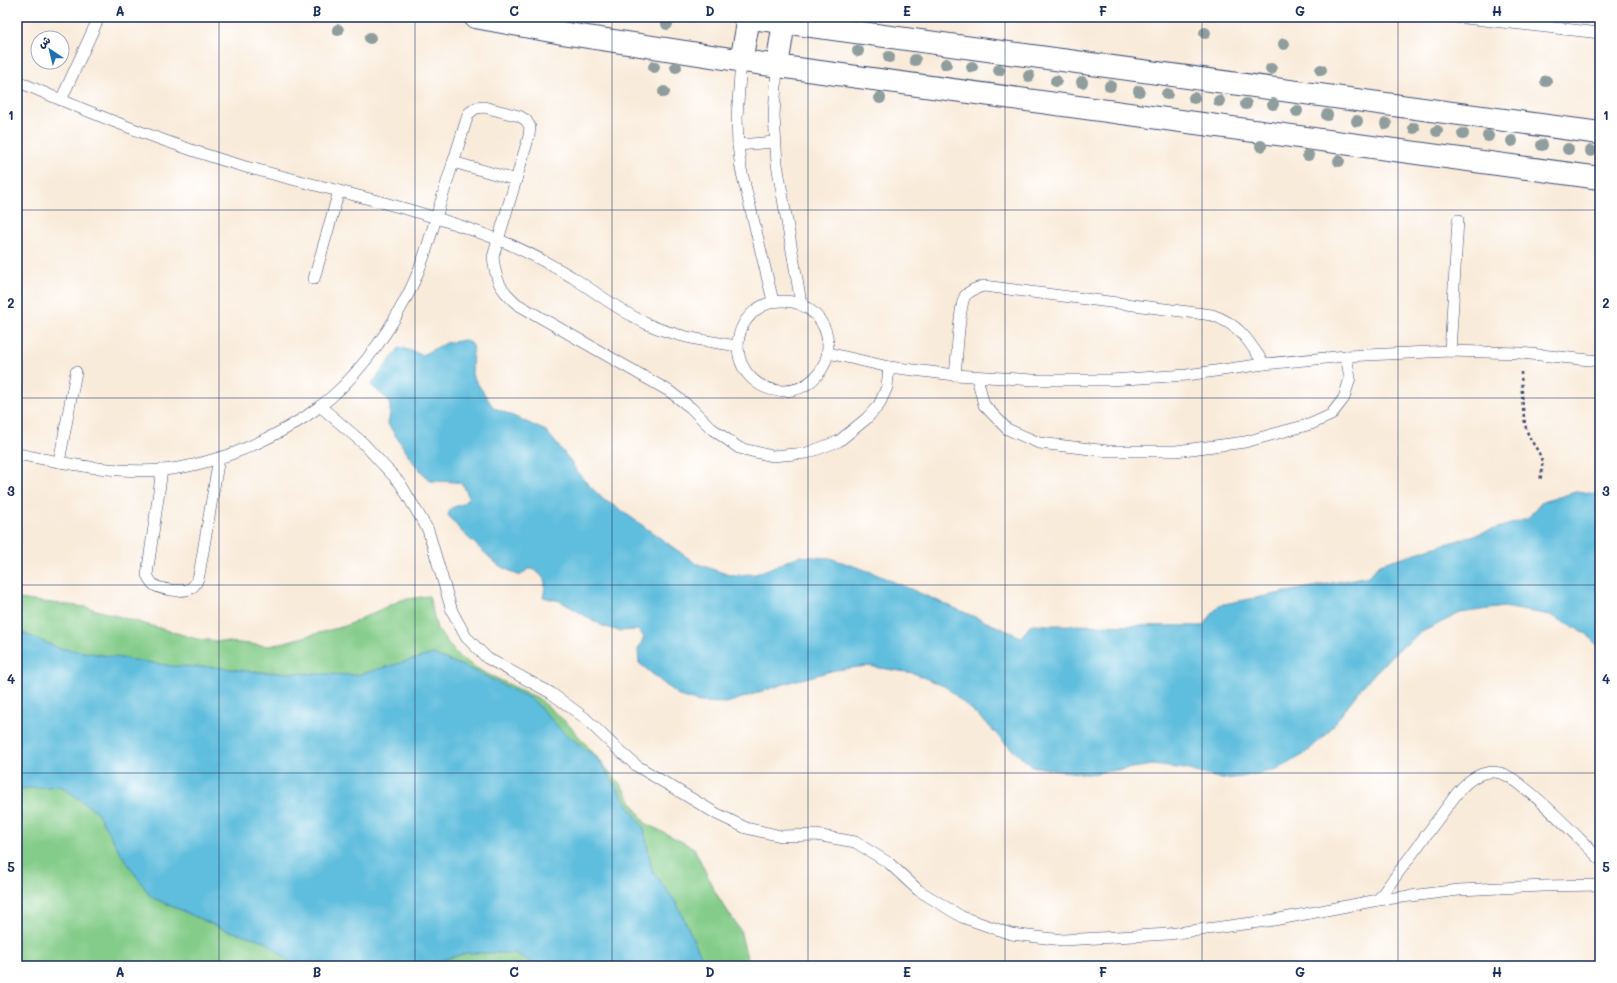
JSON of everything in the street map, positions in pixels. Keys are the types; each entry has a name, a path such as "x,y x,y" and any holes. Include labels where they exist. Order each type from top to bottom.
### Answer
{"street":[{"path":"475,17 564,25 741,61 1600,178"},
{"path":"741,61 746,17 785,20 1600,133"},
{"path":"777,66 785,20"}],"lane":[{"path":"61,100 99,17"},
{"path":"1456,17 1600,33"},
{"path":"741,61 737,117 741,169 773,301"},
{"path":"777,66 774,116 777,164 800,303"},
{"path":"17,81 151,136 208,155 436,218 499,240 533,254 572,278 608,303 649,325 692,339 738,346"},
{"path":"17,454 108,469 162,470 190,466 219,458 254,445 289,428 320,406 353,375 385,334 404,302 423,261 469,113 476,108 484,107 519,116 526,120 530,127 529,136 493,257 495,275 503,291 517,304 669,391 691,408 711,428 739,448 772,456 806,454 839,441 866,419 879,405 887,387 889,367"},
{"path":"738,145 775,142"},
{"path":"453,162 516,180"},
{"path":"314,279 339,191"},
{"path":"1450,351 1458,220"},
{"path":"955,375 961,308 964,297 973,289 984,286 1212,315 1224,319 1234,325 1246,338 1264,364"},
{"path":"787,300 800,303 814,312 823,323 828,338 828,353 823,367 814,379 801,387 787,391 772,390 758,384 747,374 740,360 738,346 740,330 748,317 759,307 773,301 787,300"},
{"path":"828,353 889,367 977,377 1033,380 1110,380 1187,374 1264,364 1346,356 1450,351 1520,353 1600,361"},
{"path":"977,377 984,405 1007,430 1039,443 1108,451 1176,451 1244,442 1311,424 1331,415 1344,398 1350,378 1346,356"},
{"path":"59,462 76,372"},
{"path":"320,406 363,443 400,483 428,530 452,611 466,637 487,658 556,697 585,718 614,747 637,766 717,814 746,828 781,836 816,835 855,842 889,862 918,890 962,917 1011,934 1063,940 1168,934 1274,920 1378,900 1459,890 1600,885"},
{"path":"162,470 147,575 153,584 161,588 182,591 190,589 196,584 199,576 219,458"},
{"path":"1378,900 1458,792 1469,780 1484,773 1500,773 1514,779 1600,859"}],"path":[{"path":"1520,353 1525,419 1531,440 1542,458 1543,469 1540,480"}],"green space":[{"path":"429,596 437,629 459,657 483,672 538,698 568,724 621,785 645,823 694,848 715,892 740,930 749,966 17,966 17,599 86,607 197,639 270,646 345,626 401,600"}],"water":[{"path":"465,340 473,345 472,375 493,407 546,431 582,478 604,500 618,508 695,563 729,575 756,574 799,556 830,558 871,572 1021,637 1031,625 1203,626 1219,605 1369,576 1380,564 1527,519 1542,502 1579,491 1600,495 1600,649 1587,634 1550,615 1504,607 1460,613 1422,632 1392,655 1361,688 1326,735 1303,755 1276,770 1222,779 1185,769 1153,765 1088,774 1032,766 1009,747 988,725 946,687 913,673 867,666 835,670 787,683 727,703 700,702 679,696 639,663 638,650 644,637 638,630 619,631 603,626 560,601 543,597 545,584 543,578 533,569 528,569 520,576 498,565 461,531 448,515 451,508 463,504 469,497 463,485 452,482 430,481 413,462 388,424 390,405 386,398 371,385 400,347 422,355 446,343"},
{"path":"20,632 59,648 172,666 212,667 259,672 357,675 433,654 475,671 533,700 562,731 598,759 644,829 652,870 677,904 703,960 699,966 538,966 515,953 467,953 420,966 295,966 265,941 223,929 151,897 121,854 97,812 61,786 17,789 17,633"}]}
